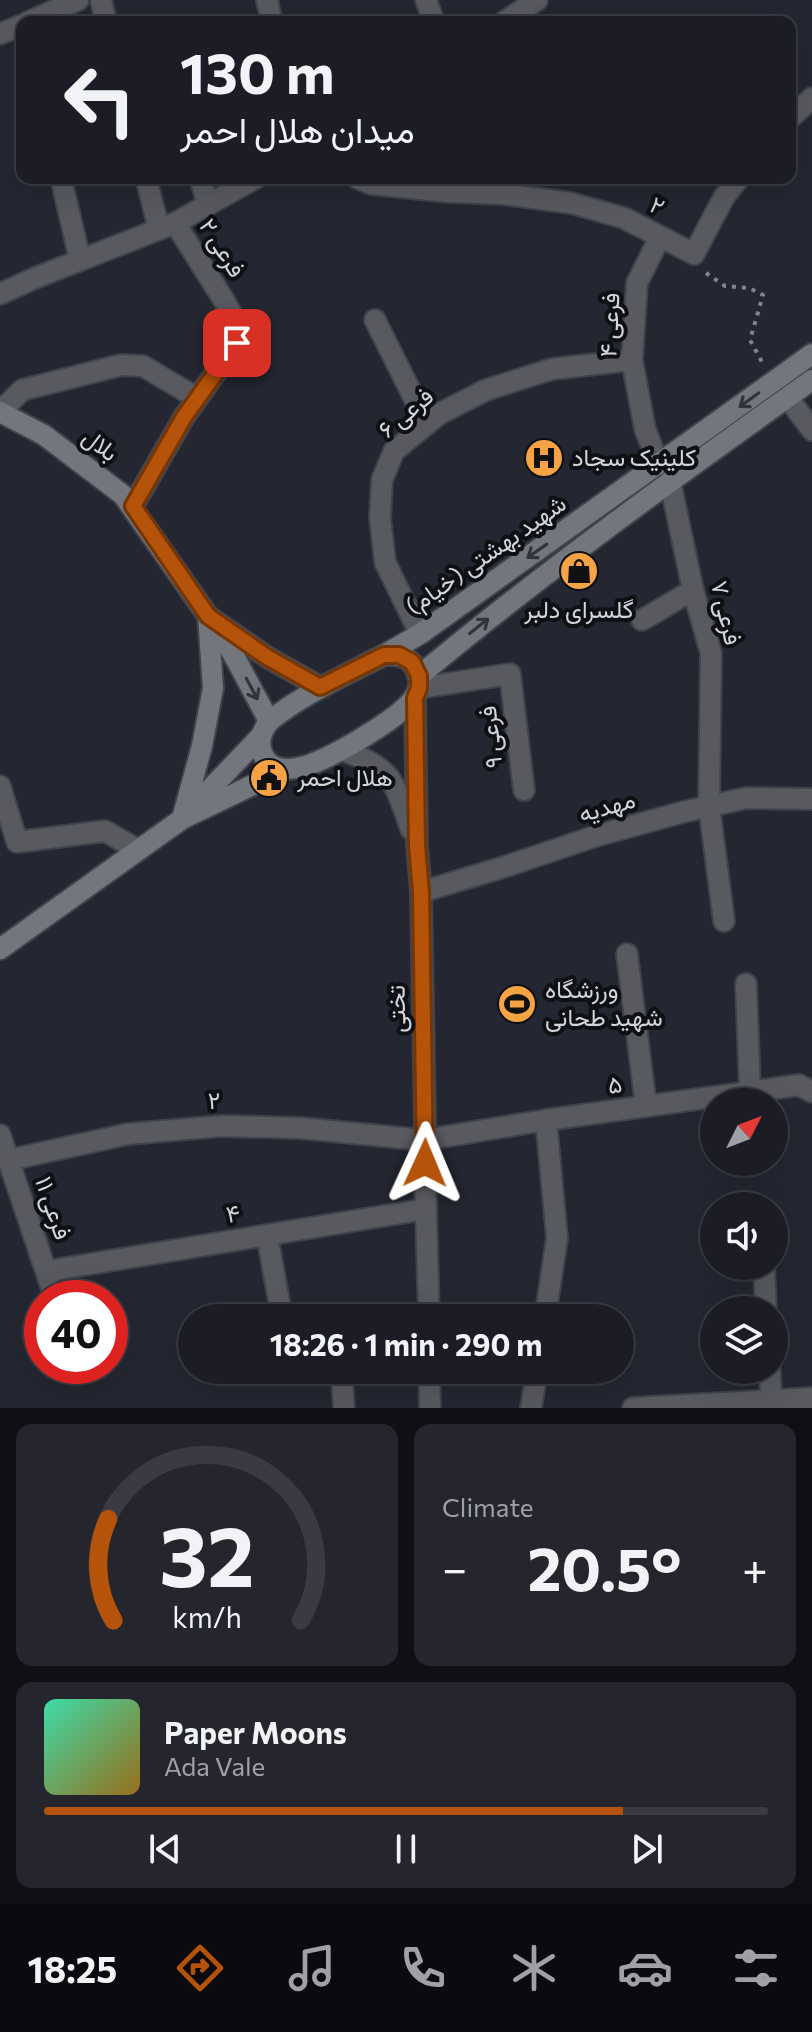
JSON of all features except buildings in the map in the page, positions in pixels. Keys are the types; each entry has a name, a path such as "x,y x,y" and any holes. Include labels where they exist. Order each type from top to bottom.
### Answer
{"main road":[{"name":"شهید بهشتی (خیام)","path":"265,728 320,687 420,634 665,473 780,390 812,354"},
{"name":"شهید بهشتی (خیام)","path":"780,390 812,380"},
{"name":"بلال","path":"0,412 44,435 133,506 233,654 265,728 261,751 270,764 284,770"},
{"name":"شهید بهشتی (خیام)","path":"284,770 295,770 342,750 378,728 478,627 665,473"},
{"path":"208,616 267,657 320,687"},
{"path":"182,819 202,746 213,688 208,616"},
{"path":"384,655 399,655 412,662 418,687"},
{"path":"182,819 265,728"},
{"path":"0,949 182,819 284,770"}],"street":[{"path":"42,16 78,0"},
{"path":"513,16 537,0"},
{"path":"796,113 812,98"},
{"path":"62,184 80,260"},
{"name":"فرعی ۲","path":"133,506 197,398 237,343 239,328 225,302 167,226 149,184"},
{"path":"202,184 208,205"},
{"path":"0,294 167,226 245,184"},
{"name":"۲","path":"371,184 503,194 571,203 624,218 694,254"},
{"path":"694,254 724,197 734,184"},
{"name":"فرعی ۴","path":"660,237 637,283 632,360 645,429 665,473"},
{"path":"375,320 427,424"},
{"name":"فرعی ۶","path":"420,634 385,562 380,518 382,480 394,451 439,414 486,390 552,369 632,360"},
{"path":"0,412 22,390 121,365 143,366 197,398"},
{"path":"780,390 812,430"},
{"name":"فرعی ۷","path":"665,473 711,653 709,806 724,921"},
{"path":"642,620 693,590"},
{"name":"فرعی ۹","path":"418,687 510,674 524,790"},
{"name":"تختی","path":"418,687 417,846 421,892 429,1304"},
{"path":"342,750 369,760 394,782 417,846"},
{"path":"0,786 17,842 105,831 138,850"},
{"name":"مهدیه","path":"421,892 596,836 709,806 746,798 812,799"},
{"path":"627,954 646,1106"},
{"path":"746,984 750,1088"},
{"name":"۵","path":"778,1088 799,1085 812,1092"},
{"name":"۵","path":"424,1140 700,1099"},
{"path":"546,1120 557,1238 547,1304"},
{"name":"۲","path":"9,1160 128,1134 222,1126 300,1128 424,1140"},
{"name":"فرعی ۱۱","path":"0,1135 50,1280"},
{"name":"۴","path":"47,1271 426,1209"},
{"path":"267,1235 279,1304"},
{"path":"342,1384 344,1408"},
{"path":"429,1384 430,1408"},
{"path":"531,1408 535,1384"},
{"path":"770,1384 771,1401"},
{"path":"633,1408 746,1405 812,1398"}],"path":[{"path":"694,254 708,275 725,286 749,288 763,295 750,340 780,390"}],"place":[{"name":"کلینیک سجاد","path":"544,458"},
{"name":"گلسرای دلبر","path":"579,571"},
{"name":"هلال احمر","path":"269,778"},
{"name":"ورزشگاه شهید طحانی","path":"517,1004"}],"route":[{"path":"237,343 184,417 133,506 208,616 267,657 320,687 384,655 399,655 412,662 419,676 415,698 425,1163"}]}
